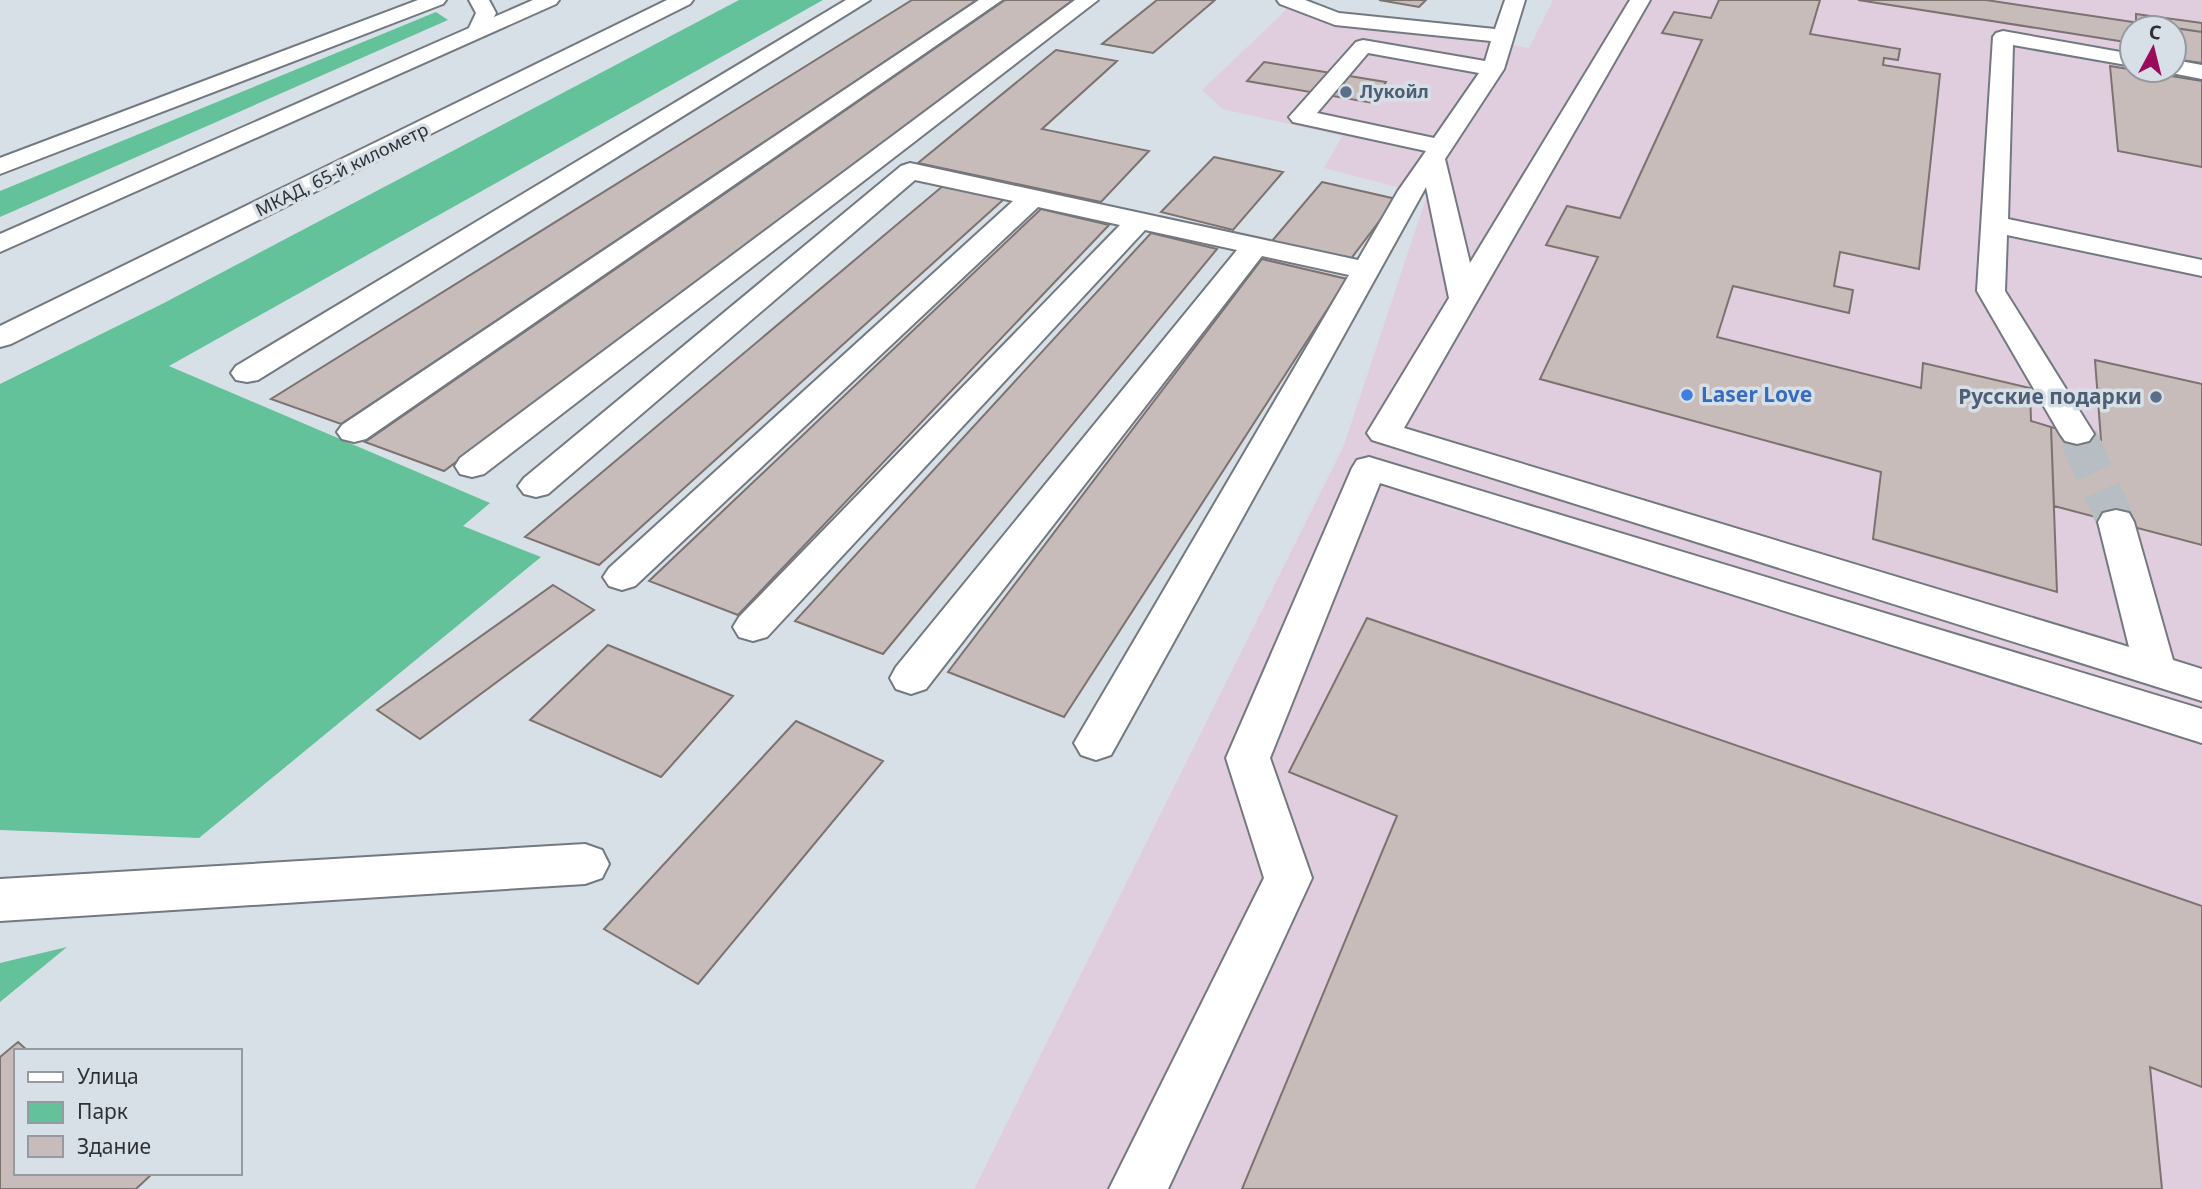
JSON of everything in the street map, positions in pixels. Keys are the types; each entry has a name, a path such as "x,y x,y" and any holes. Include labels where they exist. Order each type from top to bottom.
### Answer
{"main road":[{"path":"0,167 436,0"},
{"path":"477,32 486,13 479,0"},
{"path":"0,244 549,0"},
{"name":"МКАД, 65-й километр","path":"0,338 683,0"},
{"path":"247,373 860,0"},
{"path":"354,432 992,0"},
{"path":"472,466 1088,0"},
{"path":"1287,0 1335,19 1503,36"},
{"path":"1096,743 1411,191 1493,69 1515,0"},
{"path":"1138,1189 1288,878 1248,758 1376,451 1640,0"},
{"path":"2077,434 1991,291 2003,37 2118,58"},
{"path":"1437,154 1301,117 1363,46 1493,69"},
{"path":"1437,154 1464,298"},
{"path":"536,486 910,172 1366,270"},
{"path":"622,577 1032,198"},
{"path":"753,627 1139,221"},
{"path":"1994,224 2202,268"},
{"path":"911,678 1255,246"},
{"path":"1376,451 2202,685"},
{"path":"1376,451 2202,726"},
{"path":"2116,522 2155,671"},
{"path":"0,900 585,864"}],"shaded area":[{"path":"1553,0 2202,0 2202,1189 974,1189 1344,445 1427,195 1324,168 1342,136 1222,109 1202,90 1288,8 1529,48"}],"green space":[{"path":"739,0 823,0 169,366 490,503 463,526 541,557 199,838 0,830 0,384 162,304"},
{"path":"436,12 448,20 0,217 0,191"},
{"path":"67,947 0,1002 0,963"}],"building":[{"path":"912,0 977,0 341,424 271,399"},
{"path":"1005,0 1073,0 444,471 365,442"},
{"path":"1157,0 1215,0 1153,53 1102,44"},
{"path":"1379,0 1426,0 1419,7"},
{"path":"1719,0 1820,0 1810,34 1900,49 1898,60 1884,58 1883,65 1940,74 1919,269 1840,252 1834,286 1853,290 1849,313 1733,286 1717,337 1921,388 1923,363 2030,388 2031,421 2051,427 2057,592 1873,539 1881,472 1540,379 1598,257 1546,245 1567,206 1620,218 1702,40 1662,33 1674,12 1711,18"},
{"path":"1858,0 1986,0 2118,20 2118,41"},
{"path":"2188,21 2202,23 2202,32 2188,30"},
{"path":"2188,30 2202,32 2202,63 2188,61"},
{"path":"1056,50 1117,61 1042,129 1149,151 1101,202 918,163"},
{"name":"Лукойл","path":"1264,62 1386,82 1373,103 1247,81"},
{"path":"2110,66 2118,67 2118,84 2188,84 2188,79 2202,81 2202,167 2118,151"},
{"path":"1214,157 1283,172 1233,230 1161,212"},
{"path":"1322,182 1396,199 1350,260 1272,241"},
{"path":"944,185 1004,199 599,565 525,537"},
{"path":"1041,209 1109,225 738,615 649,581"},
{"path":"1151,233 1217,249 883,654 795,621"},
{"path":"1262,259 1347,279 1064,717 948,672"},
{"path":"2095,360 2202,384 2202,545 2054,506 2051,427 2101,440"},
{"path":"553,585 594,610 420,739 377,710"},
{"path":"1367,618 2202,906 2202,1087 2150,1067 2162,1189 1242,1189 1397,816 1289,772"},
{"path":"608,645 733,696 661,777 530,720"},
{"path":"796,721 883,761 698,984 604,929"},
{"path":"18,1042 26,1049 14,1049 14,1175 151,1175 136,1189 0,1189 0,1057"}],"tunnel":[{"path":"2077,434 2079,438"},
{"path":"2079,438 2116,522"}],"place":[{"name":"Лукойл","path":"1346,92"},
{"name":"Laser Love","path":"1687,395"},
{"name":"Русские подарки","path":"2156,397"}]}
